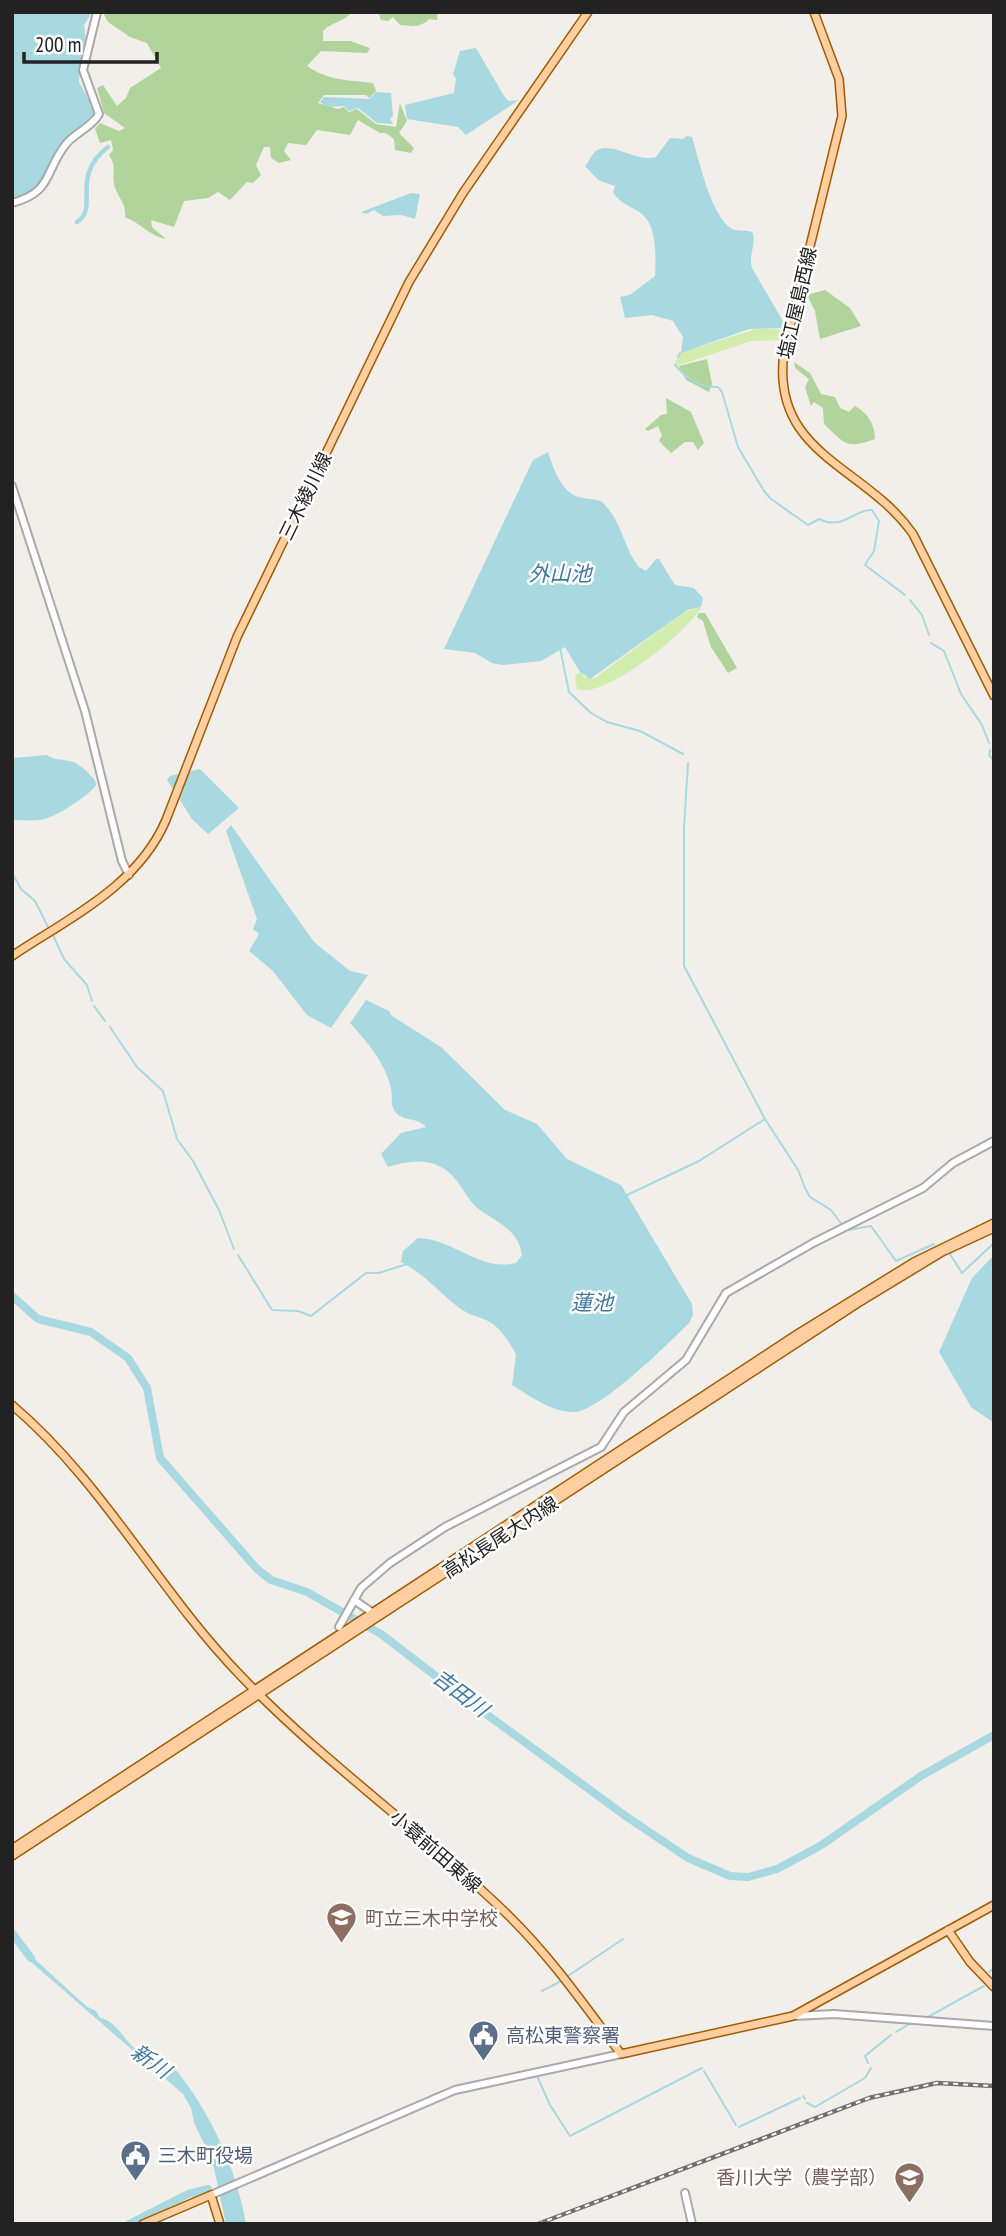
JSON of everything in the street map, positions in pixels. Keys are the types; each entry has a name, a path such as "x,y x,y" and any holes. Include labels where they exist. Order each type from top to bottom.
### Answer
{"main road":[{"name":"三木綾川線","path":"12,956 129,876 151,850 175,797 237,637 409,282 463,193 588,12"},
{"name":"塩江屋島西線","path":"814,12 839,79 842,116 785,352 783,389 787,408 808,442 901,517 913,534 994,696"},
{"name":"高松長尾大内線","path":"12,1849 351,1631 842,1307 939,1248 994,1223"},
{"name":"高松長尾大内線","path":"373,1616 870,1296 942,1252 994,1228"},
{"name":"小蓑前田東線","path":"12,1405 80,1472 200,1632 257,1692 508,1916 548,1959 621,2054"},
{"name":"高松長尾大内線","path":"12,1856 257,1692"},
{"path":"621,2054 793,2016 994,1905"},
{"path":"948,1930 994,1987"},
{"path":"144,2224 215,2193 220,2224"}],"street":[{"path":"12,203 29,199 42,189 66,144 99,114 83,70 97,12"},
{"path":"12,486 85,712 122,861 129,876"},
{"path":"340,1625 373,1576 429,1536 601,1447 624,1412 686,1360 726,1293 813,1243 923,1188 953,1163 994,1141"},
{"path":"353,1602 373,1616"},
{"path":"793,2016 834,2014 994,2025"},
{"path":"215,2193 455,2090 621,2054"},
{"path":"685,2193 692,2224"}],"green space":[{"path":"107,12 352,12 323,31 323,41 350,41 370,48 367,53 321,51 307,66 331,77 373,83 376,91 369,98 366,95 324,95 318,103 338,109 344,107 349,112 357,109 376,124 396,127 400,103 407,121 399,133 414,148 411,153 395,150 394,139 358,120 350,135 317,130 306,145 288,143 284,151 291,160 279,163 271,158 270,147 264,147 256,165 261,175 253,183 247,182 230,200 218,192 208,198 184,201 174,227 151,220 152,227 166,239 155,235 125,217 125,208 114,184 114,166 109,155 113,150 111,140 100,143 95,129 100,123 119,131 125,128 104,113 97,88 103,85 117,106 126,98 130,88 161,68 147,43 130,37 108,22 104,15"},
{"path":"378,12 438,12 437,20 429,19 423,24 412,26 400,25 393,17 388,21 381,20"},
{"path":"825,290 850,308 861,326 820,339 815,311 807,295"},
{"path":"759,328 785,330 781,340 751,341 677,366 675,363 680,353"},
{"path":"707,359 712,384 709,392 686,380 679,366"},
{"path":"794,362 810,373 821,394 835,397 840,408 849,412 855,406 864,412 872,424 875,439 852,444 842,441 831,431 824,424 823,408 814,402 811,406 805,387 809,379 795,368"},
{"path":"666,398 691,412 704,443 698,450 693,442 685,442 671,453 659,441 662,435 658,426 648,431 645,429 661,415 667,414"},
{"path":"701,607 680,632 644,662 606,684 590,690 577,689 575,676 580,672 584,677 595,678 684,612"},
{"path":"699,613 705,613 737,668 728,673 711,647 703,621 697,617"}],"water":[{"path":"12,12 92,12 84,25 86,40 80,62 79,82 96,113 58,147 39,185 12,199"},
{"path":"476,48 504,96 509,101 519,100 466,135 458,127 407,119 405,105 454,93 456,79 453,74 460,51"},
{"path":"376,92 391,93 393,116 390,119 393,124 377,123 358,108 349,111 344,106 328,107 320,102 324,97 369,99"},
{"path":"692,137 706,186 717,212 732,229 753,233 752,268 784,323 783,328 749,329 681,353 683,337 673,321 652,315 625,318 620,297 630,295 655,276 651,228 644,216 616,197 613,192 615,186 598,180 585,166 593,154 601,149 616,149 639,157 656,157 670,138 683,139"},
{"path":"411,193 420,194 415,219 401,215 383,216 374,210 366,214 361,212"},
{"name":"外山池","path":"548,452 564,487 576,496 599,501 610,511 639,567 646,571 659,559 675,585 694,588 703,598 701,607 687,610 590,679 580,672 565,647 541,661 503,665 492,663 475,653 444,649 533,460"},
{"path":"47,755 77,764 95,780 96,785 79,801 46,819 12,820 12,758"},
{"path":"200,769 239,808 208,834 192,819 167,780 170,776"},
{"path":"231,825 314,942 350,971 368,975 331,1028 307,1015 272,970 249,951 259,934 253,929 257,919 226,831"},
{"name":"蓮池","path":"366,1000 389,1011 392,1016 441,1047 505,1110 537,1124 567,1159 621,1185 692,1304 693,1315 689,1323 617,1388 587,1408 575,1412 558,1410 512,1385 516,1355 501,1331 488,1321 462,1310 424,1277 401,1262 403,1251 418,1238 503,1265 516,1263 522,1255 512,1233 476,1207 456,1180 442,1167 425,1162 406,1162 388,1167 381,1154 401,1133 426,1127 401,1117 394,1110 391,1088 380,1061 350,1023"},
{"path":"994,1255 994,1423 971,1407 939,1352 972,1278"},
{"path":"27,1952 86,2006 96,2011 100,2018 113,2024 135,2049 175,2069 200,2103 220,2142 236,2183 246,2224 226,2224 212,2160 183,2094 31,1962 25,1954"}],"waterway":[{"path":"77,222 86,209 90,169 96,158 108,147"},
{"path":"678,357 680,353"},
{"path":"675,365 694,381 705,386 718,387 722,392 738,447 771,499 808,525 819,519 835,523 872,510 879,521 874,551 865,565 905,595"},
{"path":"910,600 922,615 929,635"},
{"path":"931,643 944,651 961,694 982,725 989,743"},
{"path":"560,648 569,692 591,713 607,722 640,731 683,754"},
{"path":"990,750 989,755 994,761"},
{"path":"688,763 684,827 684,966 765,1119 798,1170 810,1197 831,1210 843,1226"},
{"path":"12,873 21,889 35,901 48,927"},
{"path":"53,935 64,959 87,985 92,1001"},
{"path":"94,1006 105,1021"},
{"path":"110,1027 137,1067 163,1091 177,1139 193,1161 219,1210 234,1249"},
{"path":"627,1195 699,1161 765,1119"},
{"path":"848,1230 871,1226 896,1261 934,1244"},
{"path":"950,1254 962,1273 994,1243"},
{"path":"238,1255 272,1310 298,1311 311,1316 366,1273 379,1273 407,1264"},
{"name":"吉田川","path":"12,1296 38,1319 91,1332 128,1358 147,1388 160,1458 257,1569 271,1580 307,1592 381,1634 627,1817 688,1858 730,1876 748,1877 777,1869 820,1846 921,1776 994,1735"},
{"name":"新川","path":"12,1933 31,1958"},
{"path":"565,1978 623,1939"},
{"path":"989,1972 994,1968"},
{"path":"542,1991 561,1981"},
{"path":"926,2018 984,1986"},
{"path":"896,2032 911,2023 923,2024"},
{"path":"868,2063 865,2056 891,2035"},
{"path":"537,2076 550,2105 570,2136 702,2068"},
{"path":"807,2103 815,2107 865,2078 871,2068"},
{"path":"704,2071 736,2125"},
{"path":"739,2127 800,2098"},
{"path":"129,2224 188,2194 208,2189"}],"railway":[{"path":"538,2224 869,2098 937,2083 994,2086"}],"place":[{"name":"町立三木中学校","path":"342,1945"},
{"name":"高松東警察署","path":"483,2062"},
{"name":"三木町役場","path":"135,2182"},
{"name":"香川大学（農学部）","path":"910,2204"}]}
